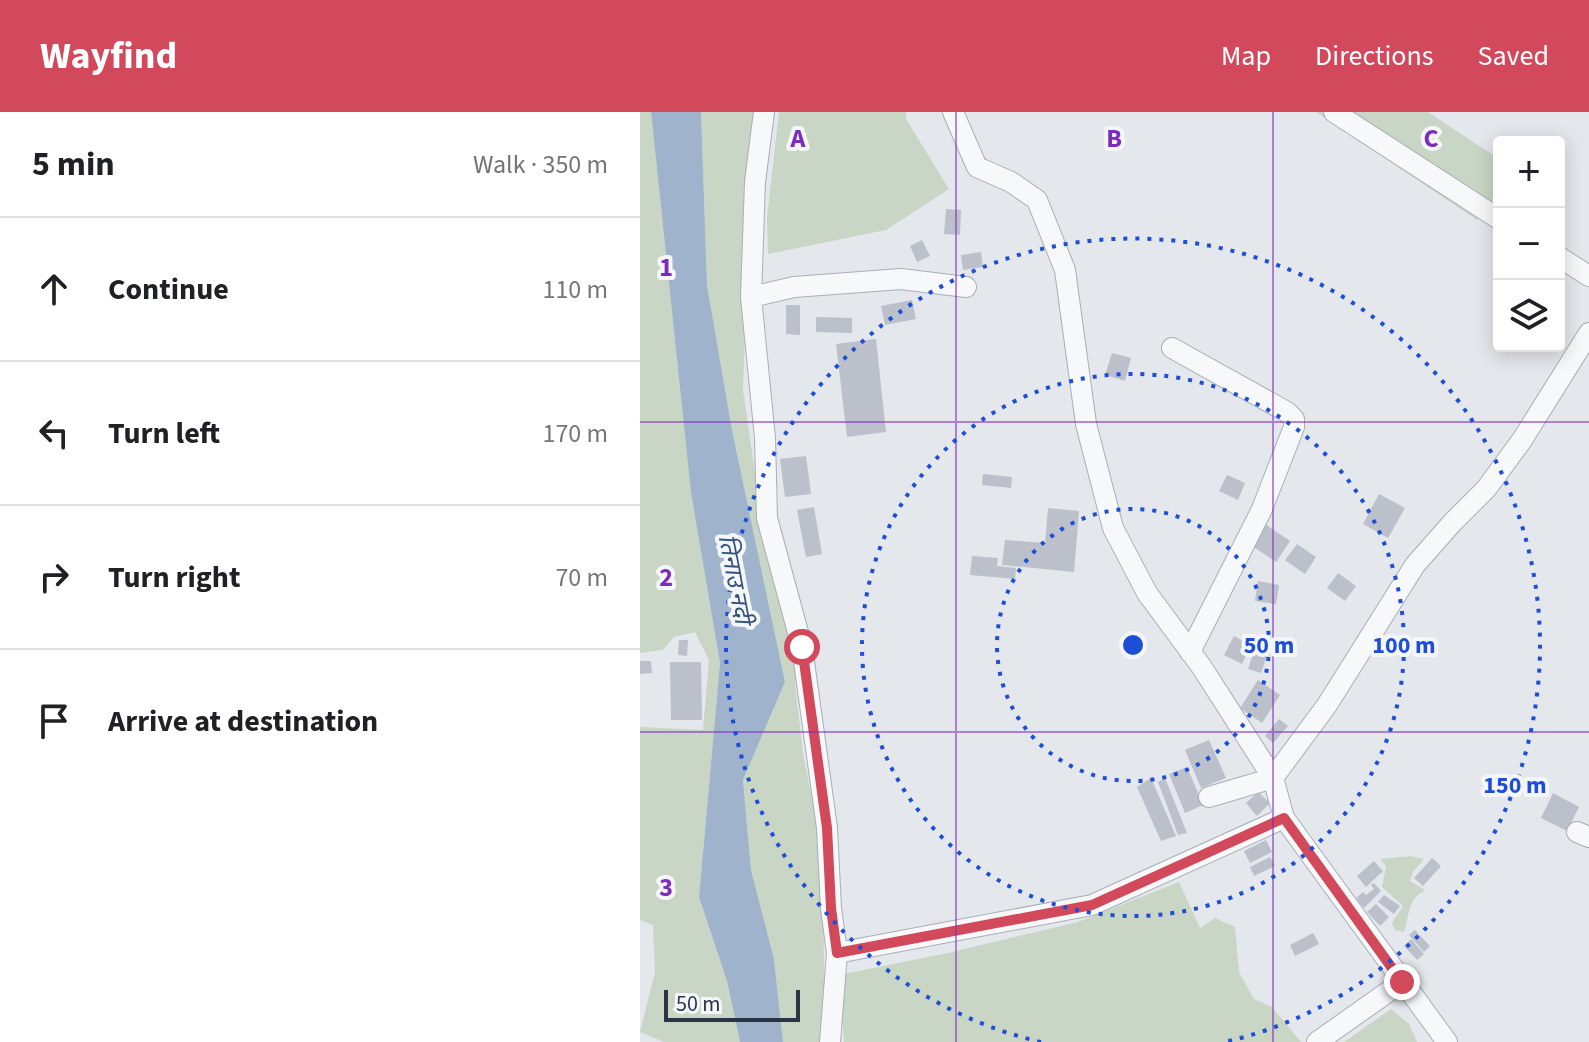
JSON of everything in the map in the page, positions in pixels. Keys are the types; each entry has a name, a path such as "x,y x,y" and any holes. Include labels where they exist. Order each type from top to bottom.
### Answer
{"street":[{"path":"764,112 755,182 751,297 765,438 767,518 802,647 827,828 837,953 830,1042"},
{"path":"953,112 977,167 1011,182 1037,200 1065,270 1086,424 1113,528 1147,593 1273,778 1284,818 1447,1042"},
{"path":"1334,112 1493,215"},
{"path":"1565,261 1589,276"},
{"path":"751,297 794,287 901,279 966,287"},
{"path":"1209,797 1273,778 1327,705 1415,565 1486,489 1522,440 1589,333"},
{"path":"1172,348 1287,412 1294,419 1294,427 1262,509 1190,652"},
{"path":"837,953 1092,905 1284,818"},
{"path":"1317,1042 1402,982"}],"green space":[{"path":"640,112 651,112 691,493 720,663 699,897 727,981 740,1042 664,1042 640,1032 655,972 653,925 640,920 640,727 703,730 709,660 695,632 674,637 663,650 640,653"},
{"path":"701,112 755,112 743,218 746,303 743,390 755,473 780,594 797,651 795,683 823,886 825,1042 783,1042 774,959 751,870 743,780 785,682 732,430 707,285"},
{"path":"779,112 906,112 906,119 949,189 886,230 768,254 767,217"},
{"path":"1316,112 1428,112 1493,155 1493,199 1477,220"},
{"path":"1410,856 1424,859 1410,881 1425,890 1412,903 1404,932 1395,930 1392,923 1403,906 1382,887 1386,867 1381,859"},
{"path":"1179,882 1200,928 1215,918 1235,927 1239,972 1254,999 1272,1007 1301,1042 844,1042 839,975 1078,922"},
{"path":"1391,1009 1409,1024 1417,1042 1344,1042"}],"water":[{"name":"तिनाउ नदी","path":"651,112 701,112 707,285 732,430 785,682 743,780 751,870 774,959 783,1042 740,1042 727,981 699,897 720,663 691,493"}],"building":[{"path":"946,209 961,210 960,235 944,234"},
{"path":"922,240 930,256 917,262 910,246"},
{"path":"981,252 983,267 963,270 961,255"},
{"path":"912,300 916,319 885,325 881,306"},
{"path":"786,305 800,305 800,335 786,334"},
{"path":"816,317 852,318 852,333 816,332"},
{"path":"876,339 886,432 847,437 836,344"},
{"path":"1112,353 1131,358 1125,381 1105,375"},
{"path":"806,456 811,494 785,497 780,459"},
{"path":"983,474 1012,477 1011,488 982,485"},
{"path":"1227,475 1245,483 1238,500 1219,491"},
{"path":"1379,494 1405,508 1388,538 1363,524"},
{"path":"814,507 822,554 806,557 797,510"},
{"path":"1048,508 1079,511 1074,572 1002,565 1005,540 1045,543"},
{"path":"1265,524 1290,541 1276,562 1251,545"},
{"path":"1297,544 1316,557 1305,574 1285,560"},
{"path":"972,556 998,558 997,566 1016,568 1015,579 970,575"},
{"path":"1338,573 1356,586 1345,601 1327,588"},
{"path":"1258,581 1279,585 1276,604 1255,601"},
{"path":"1234,636 1251,645 1242,664 1224,655"},
{"path":"679,640 688,640 687,656 678,655"},
{"path":"1254,651 1267,656 1261,673 1248,669"},
{"path":"640,661 651,661 652,673 640,674"},
{"path":"670,662 701,662 702,720 671,720"},
{"path":"1258,680 1280,695 1262,723 1240,708"},
{"path":"1279,719 1288,726 1273,743 1265,736"},
{"path":"1209,740 1226,778 1201,788 1185,750"},
{"path":"1187,767 1203,805 1185,813 1169,774"},
{"path":"1151,778 1176,836 1161,841 1137,787"},
{"path":"1165,778 1187,833 1178,835 1158,782"},
{"path":"1258,792 1270,803 1257,816 1246,803"},
{"path":"1553,793 1579,807 1567,831 1541,818"},
{"path":"1266,840 1272,852 1250,863 1244,851"},
{"path":"1270,857 1275,866 1254,876 1250,867"},
{"path":"1432,858 1441,866 1423,886 1414,878"},
{"path":"1374,861 1383,871 1366,887 1357,876"},
{"path":"1374,883 1381,891 1364,908 1356,898 1374,889 1371,885"},
{"path":"1384,895 1400,906 1394,914 1378,902"},
{"path":"1376,904 1389,917 1380,926 1367,912"},
{"path":"1415,930 1430,946 1424,952 1409,935"},
{"path":"1313,933 1319,944 1295,956 1290,945"},
{"path":"1411,939 1424,954 1417,960 1404,946"}],"route":[{"path":"802,647 827,828 837,953 1092,905 1284,818 1402,982"}]}
